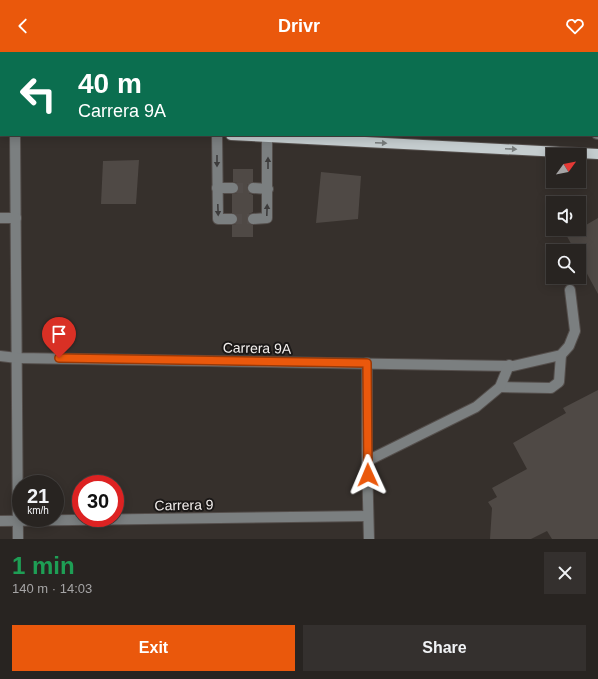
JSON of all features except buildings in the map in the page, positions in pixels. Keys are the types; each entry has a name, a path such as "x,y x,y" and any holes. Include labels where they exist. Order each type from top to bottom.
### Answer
{"main road":[{"path":"249,136 598,154"}],"street":[{"path":"15,136 18,475"},
{"path":"217,136 218,219 232,219"},
{"path":"253,219 267,218 267,137"},
{"path":"217,188 232,188"},
{"path":"253,188 268,189"},
{"path":"0,218 16,218"},
{"path":"500,387 552,388 559,382 561,354 569,346 575,331 570,290"},
{"name":"Carrera 9A","path":"0,356 17,358 511,366 561,354"},
{"path":"367,363 369,539"},
{"path":"367,461 476,407 500,387 511,366"},
{"name":"Carrera 9","path":"64,520 368,516"},
{"name":"Carrera 9","path":"0,521 12,521"},
{"path":"18,527 18,539"}],"tunnel":[{"path":"233,188 253,188"},
{"path":"232,219 253,219"}],"route":[{"path":"59,358 367,363 368,475"}]}
